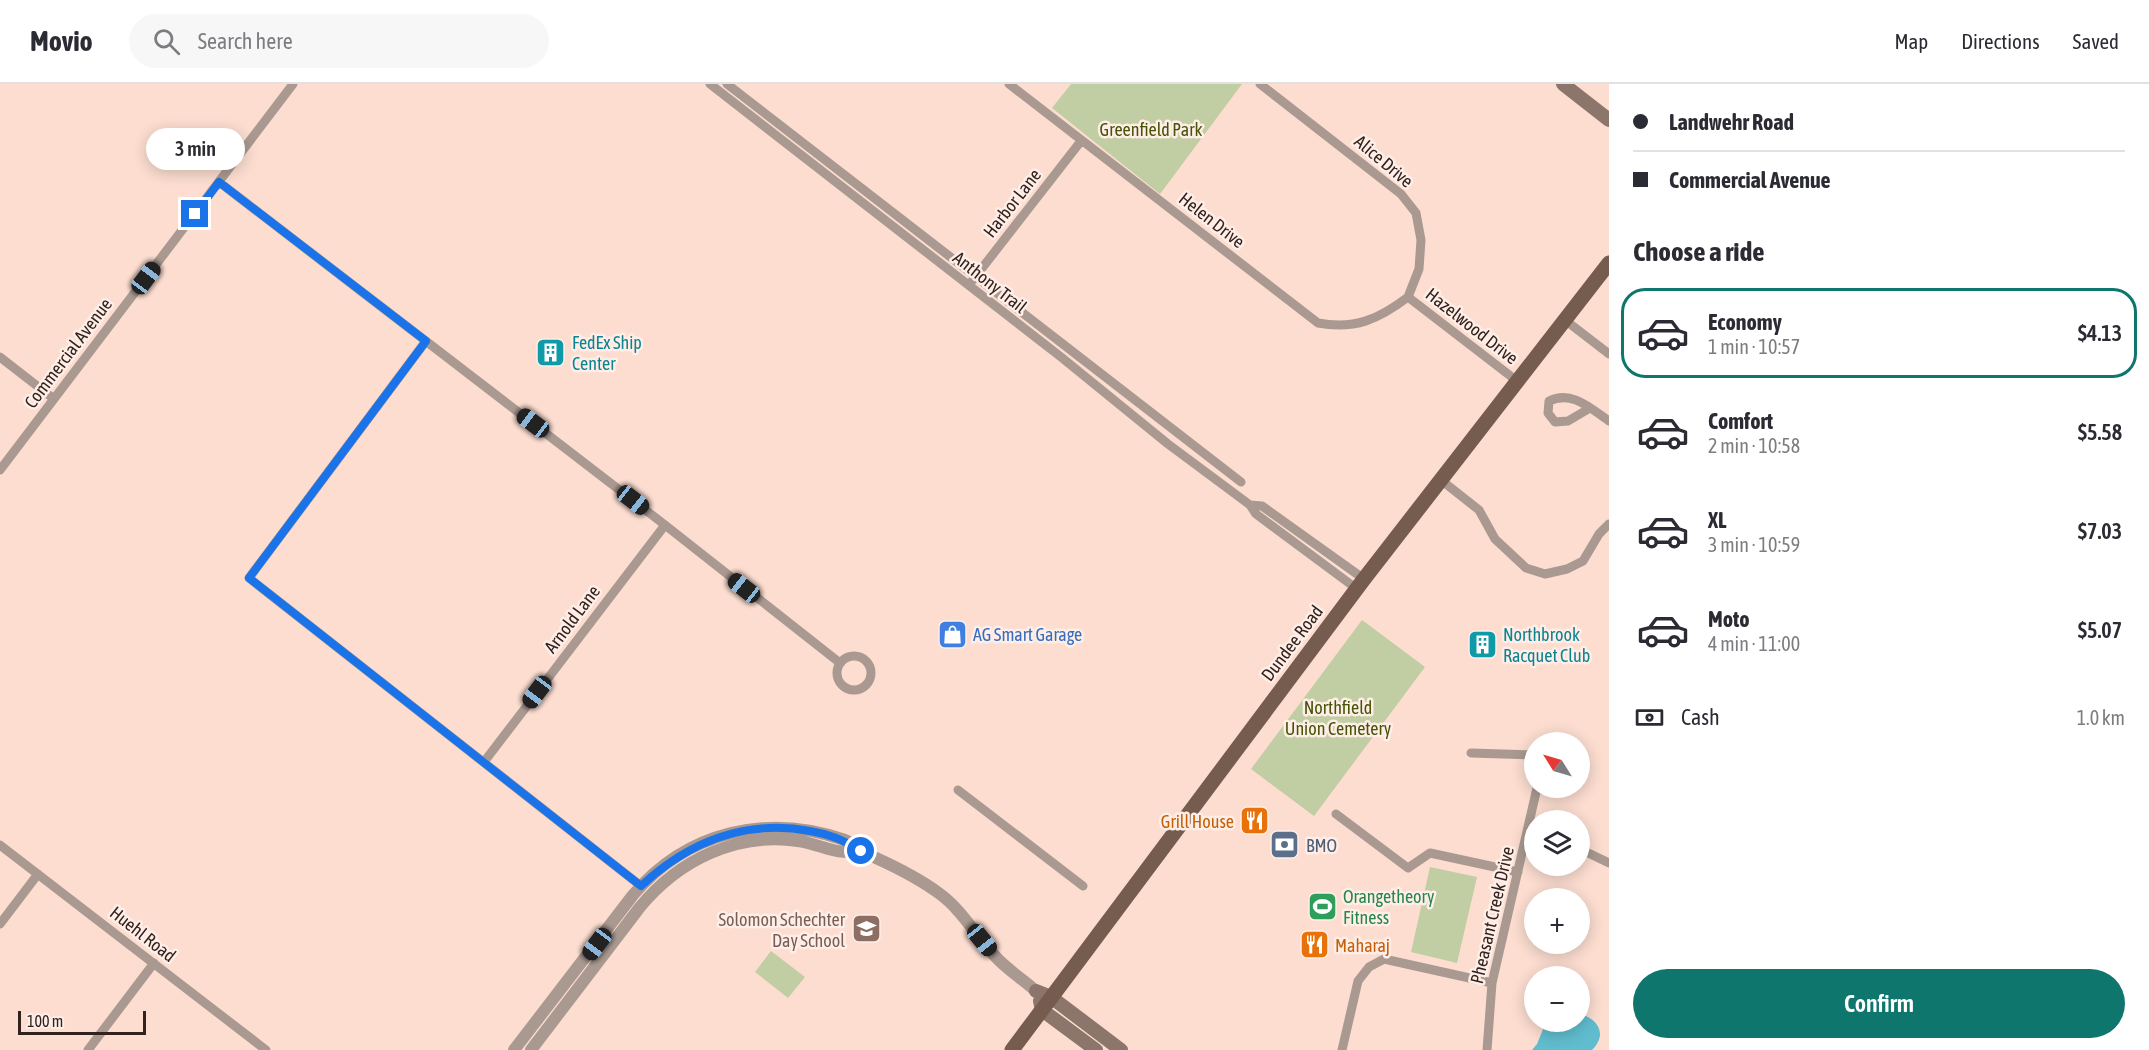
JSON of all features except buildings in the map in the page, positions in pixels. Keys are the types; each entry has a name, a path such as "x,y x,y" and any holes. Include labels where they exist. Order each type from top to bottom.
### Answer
{"main road":[{"path":"1563,84 1609,120"},
{"name":"Dundee Road","path":"1012,1050 1361,584 1609,263"},
{"path":"1036,991 1096,1050"},
{"path":"1047,1003 1121,1050"}],"street":[{"name":"Commercial Avenue","path":"0,470 293,84"},
{"name":"Anthony Trail","path":"710,84 1168,444 1250,505 1256,514 1361,584"},
{"name":"Anthony Trail","path":"727,84 1240,482"},
{"name":"Helen Drive","path":"1009,84 1318,323 1336,326 1358,323 1385,314 1408,297"},
{"name":"Alice Drive","path":"1260,84 1401,194 1416,213 1421,240 1419,269 1408,297"},
{"name":"Harbor Lane","path":"969,286 1081,141"},
{"path":"219,182 665,525 840,663"},
{"name":"Hazelwood Drive","path":"1408,297 1517,381"},
{"path":"1564,320 1609,354"},
{"path":"426,341 249,578 641,886"},
{"path":"0,357 54,399"},
{"path":"1590,408 1609,422"},
{"path":"1168,444 1177,433"},
{"path":"1441,480 1479,510 1495,539 1526,568 1545,574 1567,569 1583,561 1599,534 1609,524"},
{"name":"Arnold Lane","path":"484,762 665,525"},
{"path":"1471,753 1524,755"},
{"path":"958,790 1083,886"},
{"path":"1336,814 1408,868 1430,853 1518,872"},
{"path":"514,1050 641,886 670,861 689,849 709,839 749,828 778,827 814,832 847,841 861,851 909,874 942,895 968,922 996,957 1036,991"},
{"path":"531,1050 640,907 677,871 719,849 764,840 798,841 845,853 861,851"},
{"name":"Huehl Road","path":"0,845 266,1050"},
{"path":"1590,853 1609,862"},
{"name":"Pheasant Creek Drive","path":"1487,1050 1492,983 1524,854"},
{"path":"0,924 38,874"},
{"path":"1342,1050 1358,981 1369,968 1384,959 1492,983"},
{"path":"88,1050 153,963"}],"green space":[{"name":"Greenfield Park","path":"1071,84 1242,84 1160,194 1052,108"},
{"name":"Northfield Union Cemetery","path":"1362,620 1425,667 1314,816 1251,769"},
{"path":"1430,867 1477,877 1457,963 1411,952"},
{"path":"771,951 805,977 788,998 755,972"}],"water":[{"path":"1590,1018 1599,1028 1599,1038 1592,1050 1532,1050 1542,1032 1590,1032"}],"place":[{"name":"FedEx Ship Center","path":"551,352"},
{"name":"AG Smart Garage","path":"952,634"},
{"name":"Northbrook Racquet Club","path":"1482,644"},
{"name":"Grill House","path":"1255,821"},
{"name":"BMO","path":"1285,845"},
{"name":"Orangetheory Fitness","path":"1322,906"},
{"name":"Solomon Schechter Day School","path":"866,929"},
{"name":"Maharaj","path":"1314,945"}],"route":[{"path":"195,214 219,182 426,341 249,578 641,886 670,861 689,849 709,839 749,828 778,827 814,832 847,841 861,851"}]}
